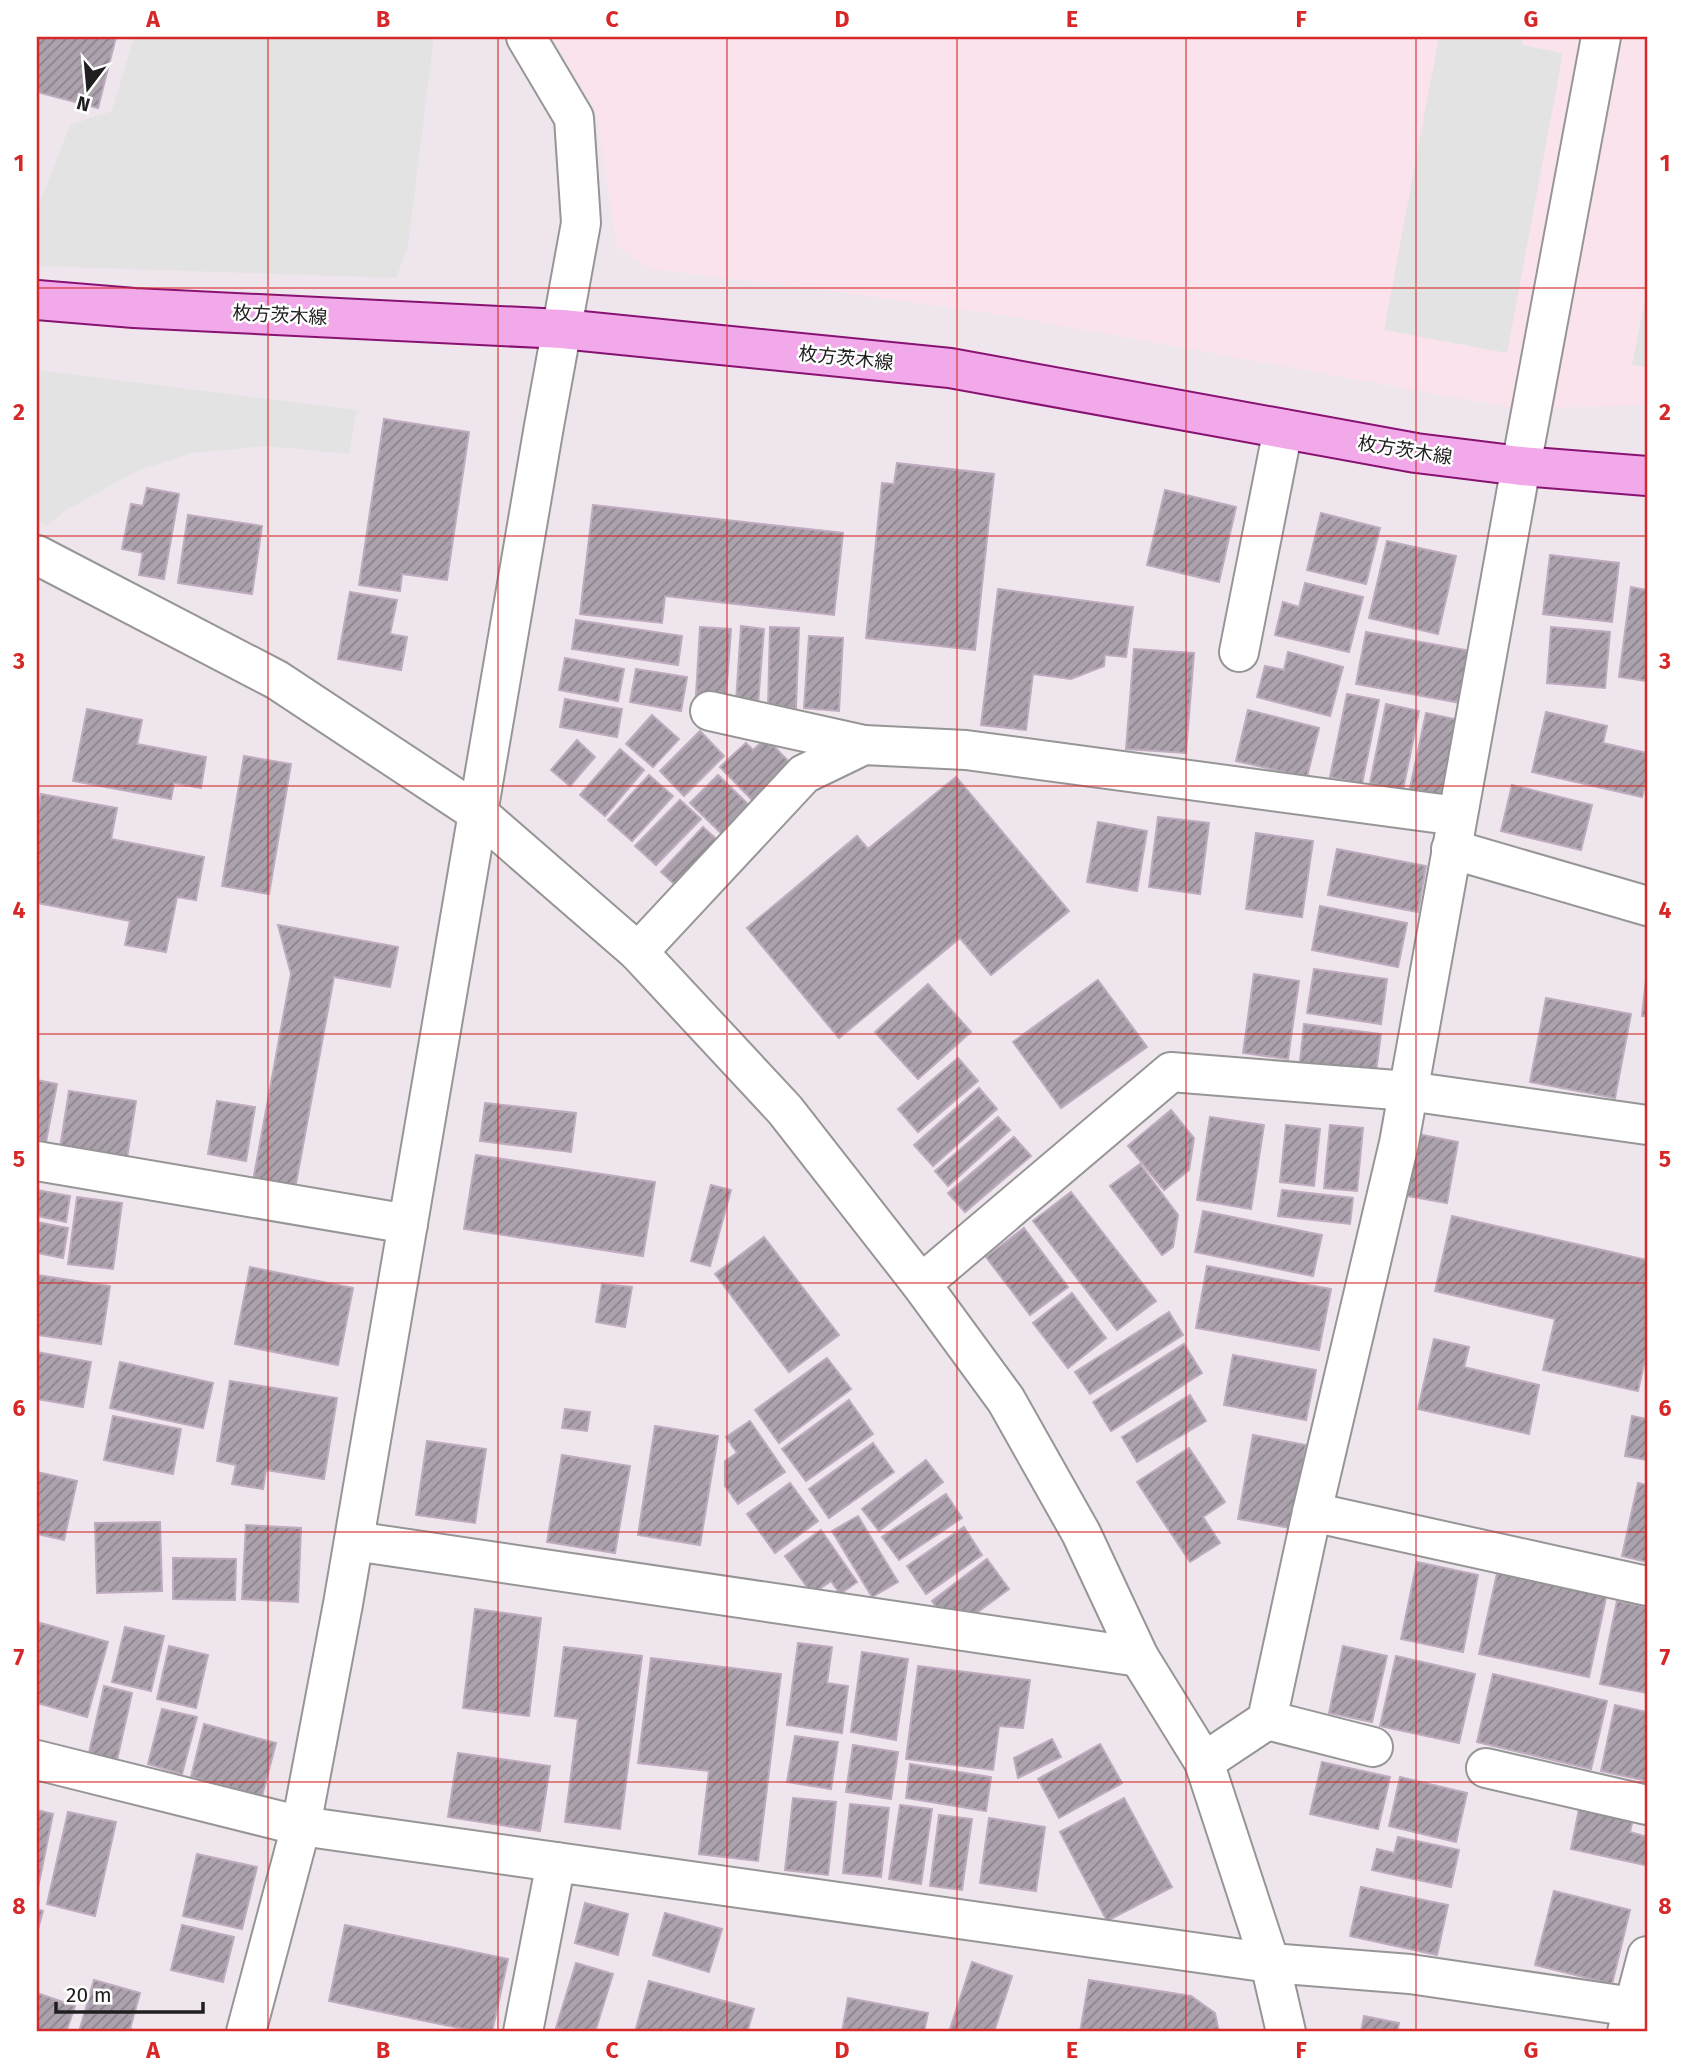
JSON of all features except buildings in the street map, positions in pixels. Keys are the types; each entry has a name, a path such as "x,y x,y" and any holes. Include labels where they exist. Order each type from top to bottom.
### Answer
{"main road":[{"name":"枚方茨木線","path":"37,300 134,308 562,329 950,368 1416,453 1521,466 1647,476"}],"street":[{"path":"246,2032 301,1826 354,1541 581,223 574,118 526,37"},
{"path":"1204,1762 1268,1720 1312,1512 1399,1143 1601,37"},
{"path":"1239,652 1283,429"},
{"path":"37,555 277,680 478,813 638,952 785,1110 921,1284 1006,1400 1081,1533 1139,1657 1204,1762 1270,1963 1286,2032"},
{"path":"710,711 864,745 966,750 1454,832 1647,906"},
{"path":"638,952 804,774 864,745"},
{"path":"921,1284 1171,1072 1408,1091 1647,1125"},
{"path":"37,1161 408,1224"},
{"path":"1312,1512 1647,1586"},
{"path":"354,1541 1139,1657"},
{"path":"1268,1720 1373,1747"},
{"path":"37,1760 301,1826 1270,1963 1410,1974 1636,2016 1647,1956"},
{"path":"1486,1768 1647,1805"},
{"path":"523,2032 556,1862"}],"shaded area":[{"path":"134,37 434,37 408,247 396,278 37,266 37,210 70,125 112,111"},
{"path":"552,37 1647,37 1647,405 1518,409 1003,315 649,269 617,247 596,110"},
{"path":"1439,37 1523,37 1522,45 1563,53 1507,353 1384,330"},
{"path":"1647,290 1647,367 1632,365"},
{"path":"37,370 357,410 349,454 266,446 192,453 139,470 66,510 47,526 37,522"}]}
